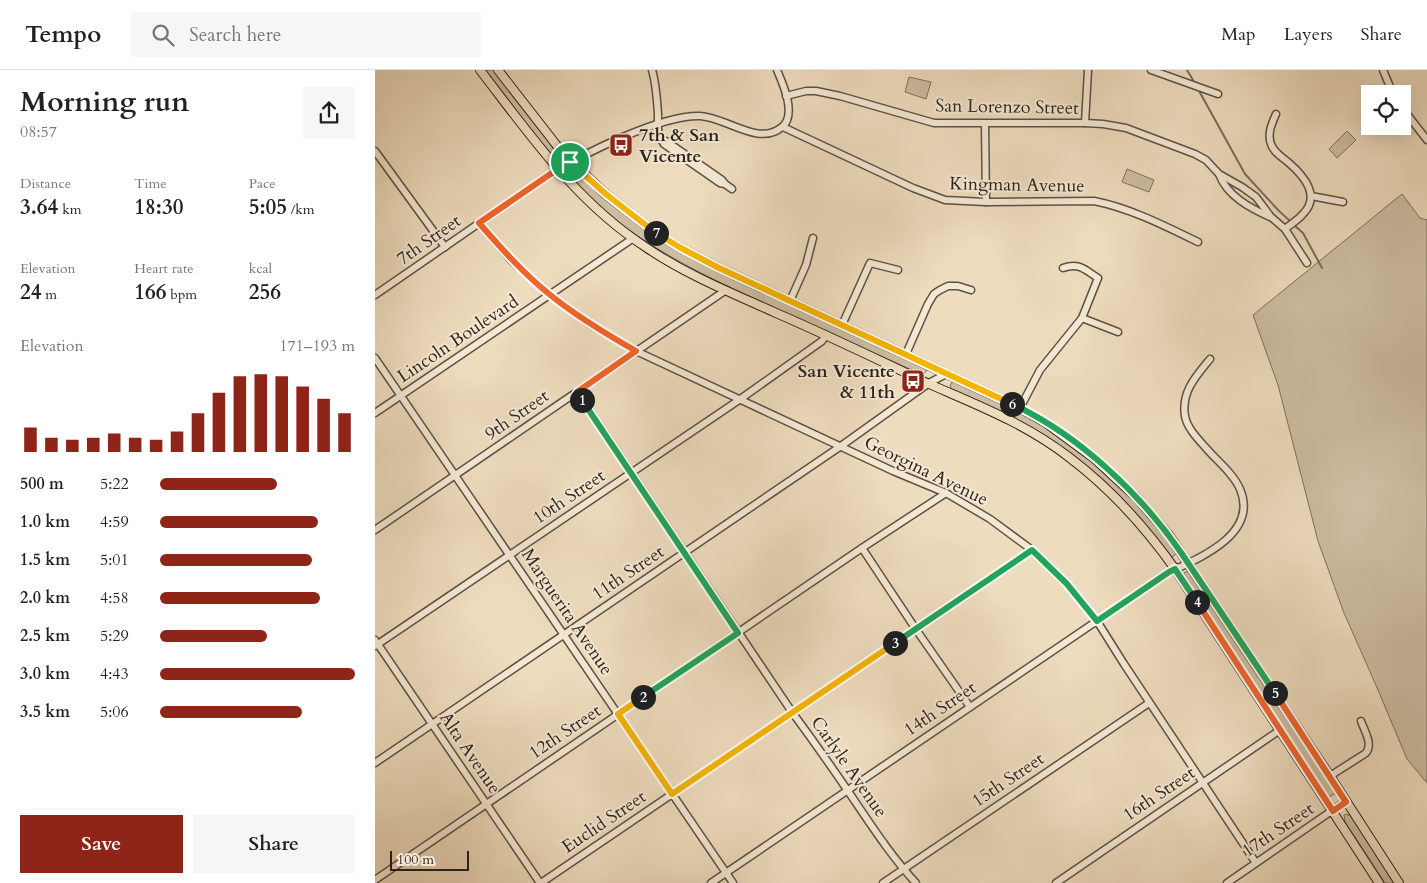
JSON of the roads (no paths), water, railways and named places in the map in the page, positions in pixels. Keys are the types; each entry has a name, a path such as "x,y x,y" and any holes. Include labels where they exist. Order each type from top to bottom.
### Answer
{"main road":[{"path":"480,70 558,170 598,211 632,239 685,271 1023,426 1069,457 1104,486 1154,540 1175,569 1379,883"},
{"path":"498,70 570,162 607,195 657,234 717,267 1020,408 1073,442 1115,475 1152,514 1189,563 1399,883"}],"street":[{"path":"652,70 658,114 657,132 660,139 664,144 694,163 720,183 732,189"},
{"path":"777,70 786,96 789,114 783,127"},
{"path":"1085,123 1088,70"},
{"path":"1151,70 1218,94"},
{"path":"1383,70 1389,85"},
{"name":"San Lorenzo Street","path":"786,96 806,91 816,91 934,123 1085,123 1126,128 1195,154 1206,160 1219,174 1243,187 1256,197 1271,217 1285,229 1307,263"},
{"path":"1275,114 1269,135 1270,142 1277,154 1289,162 1307,182 1311,196 1309,207 1304,214 1285,229"},
{"name":"7th Street","path":"375,295 570,162 629,135 657,124 684,117 698,116 718,119 755,134 768,134 783,127"},
{"path":"1411,119 1427,140"},
{"path":"985,124 986,202"},
{"name":"Kingman Avenue","path":"783,127 931,195 952,200 986,202 1086,201 1108,204 1198,242"},
{"path":"375,151 445,247"},
{"name":"San Lorenzo Street","path":"1219,174 1231,194 1257,211 1271,217"},
{"path":"1311,196 1343,202"},
{"name":"Georgina Avenue","path":"479,223 512,261 550,295 590,324 636,351 739,400 893,471 947,493 990,519 1032,550 1067,584 1097,621 1256,863"},
{"path":"790,301 806,265 813,238"},
{"name":"Lincoln Boulevard","path":"375,413 632,239"},
{"path":"842,325 870,263 898,270"},
{"path":"1020,408 1040,370 1083,318 1098,278 1078,265 1063,268"},
{"path":"906,354 934,294 948,286 958,286 971,290"},
{"name":"9th Street","path":"375,530 726,290"},
{"path":"1083,318 1118,332"},
{"name":"10th Street","path":"376,644 739,400 822,341 826,335"},
{"name":"Marguerita Avenue","path":"375,358 733,883"},
{"name":"14th Street","path":"711,883 1169,572 1189,563 1224,542 1233,534 1241,519 1243,505 1241,490 1192,432 1185,419 1184,403 1186,393 1190,384 1209,359"},
{"name":"11th Street","path":"375,763 946,374"},
{"name":"Carlyle Avenue","path":"577,392 792,712 875,831 903,869 916,883"},
{"name":"12th Street","path":"375,880 862,548 947,493"},
{"path":"862,548 970,707"},
{"name":"Euclid Street","path":"540,883 1032,550"},
{"name":"Alta Avenue","path":"376,644 540,883"},
{"name":"15th Street","path":"883,883 1149,702"},
{"path":"1330,776 1368,750 1369,741 1361,722"},
{"name":"16th Street","path":"1056,883 1280,730"},
{"name":"17th Street","path":"1227,883 1346,802"}],"waterway":[{"path":"1187,70 1196,85"},
{"path":"1198,89 1245,174 1290,221"},
{"path":"1294,225 1303,233 1322,268"}],"place":[{"name":"7th & San Vicente","path":"621,145"},
{"name":"San Vicente & 11th","path":"913,381"}]}
